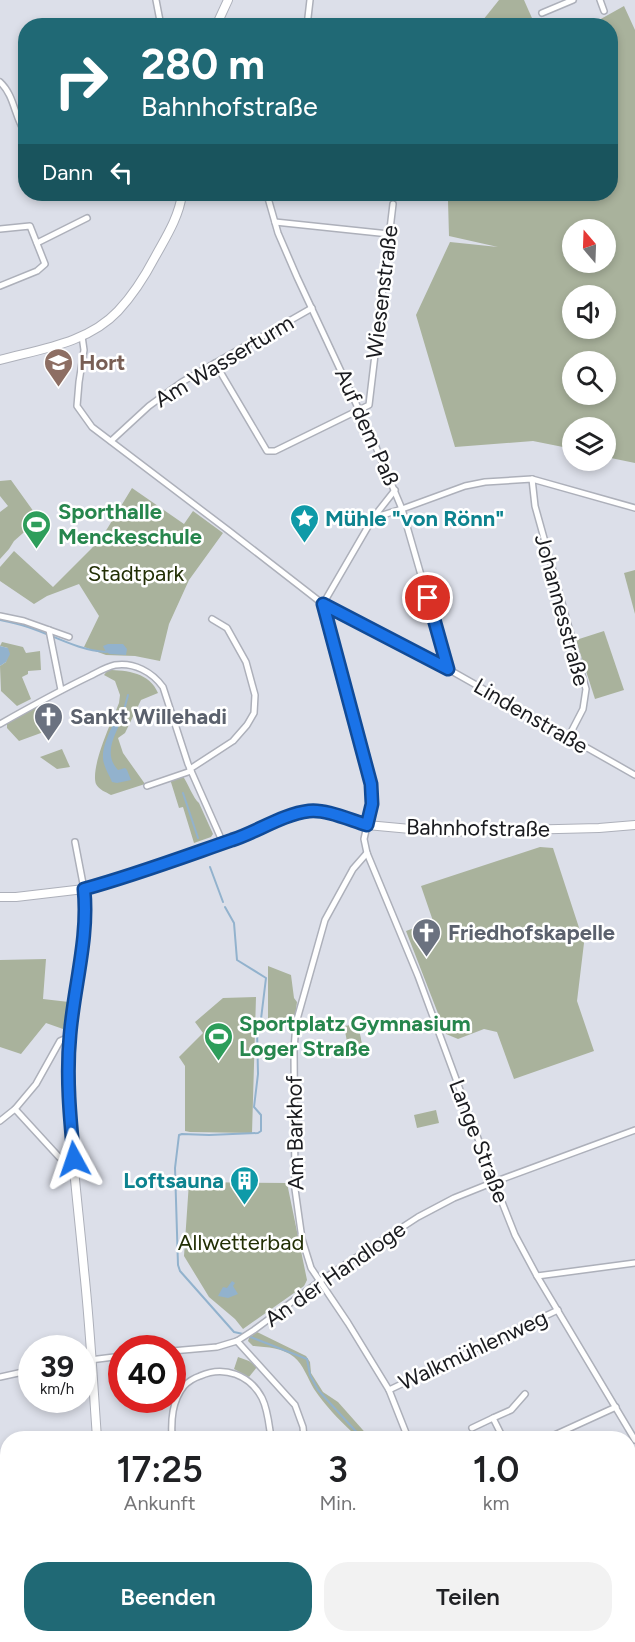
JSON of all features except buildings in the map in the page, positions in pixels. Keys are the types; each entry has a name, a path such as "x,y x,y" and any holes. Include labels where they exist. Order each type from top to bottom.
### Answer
{"street":[{"path":"156,0 159,18"},
{"path":"220,18 228,0"},
{"path":"308,18 310,0"},
{"path":"542,13 573,0"},
{"path":"600,0 604,11"},
{"path":"0,82 8,90 18,120"},
{"path":"0,360 55,346 82,336 117,313 138,285 169,233 180,201"},
{"name":"Auf dem Paß","path":"271,201 278,233 395,490 448,669"},
{"name":"Wiesenstraße","path":"360,410 369,405 393,204"},
{"path":"37,243 87,218"},
{"path":"276,222 389,234"},
{"path":"0,229 30,226 45,264 37,271 0,286"},
{"name":"Am Wasserturm","path":"111,441 149,406 182,382 312,308"},
{"name":"Lindenstraße","path":"82,336 84,350 77,406 92,427 323,604 448,669 635,775"},
{"path":"215,363 267,451 275,451 360,410"},
{"path":"373,518 465,486 485,482 532,479 635,508"},
{"name":"Johannesstraße","path":"532,479 535,506 586,689 583,710 568,738"},
{"path":"323,604 373,518 395,490"},
{"name":"Lange Straße","path":"323,604 371,784 372,804 364,839 367,853 418,976 515,1235 630,1431"},
{"path":"0,616 24,621 69,637"},
{"path":"147,786 191,770 233,741 254,713 255,695 246,662 227,628 212,619"},
{"path":"50,631 61,690"},
{"path":"0,724 108,667 123,664 148,671 163,687 191,770 223,843"},
{"name":"Bahnhofstraße","path":"0,897 84,889 130,877 306,811 324,812 367,825 443,831 599,828 635,825"},
{"path":"75,842 86,903 84,940 69,1037 69,1100 85,1335"},
{"name":"Am Barkhof","path":"367,853 354,869 325,920 296,1023 294,1050 295,1189 310,1268 348,1323 389,1390 405,1431"},
{"path":"0,1121 36,1084 60,1041 69,1037"},
{"path":"15,1108 59,1157 64,1160 74,1159"},
{"name":"An der Handloge","path":"186,1350 217,1347 239,1340 320,1281 418,1217 454,1198 635,1130"},
{"path":"537,1276 635,1263"},
{"name":"Walkmühlenweg","path":"389,1390 558,1310"},
{"path":"239,1340 295,1405 303,1431"},
{"path":"171,1431 174,1405 185,1386 203,1374 217,1371 236,1373 253,1386 262,1399 270,1431"},
{"path":"0,1376 18,1373"},
{"path":"471,1428 511,1410 525,1394"},
{"path":"563,1431 615,1407"},
{"path":"94,1413 96,1431"},
{"path":"493,1418 500,1431"}],"green space":[{"path":"499,0 524,0 532,18 485,18"},
{"path":"624,6 635,30 635,463 616,459 616,417 562,417 562,447 533,441 455,447 416,315 450,242 498,247 449,236 448,201 618,201 618,18 603,18"},
{"path":"11,480 39,519 14,541 0,559 0,512 8,506 0,496 0,481"},
{"name":"Stadtpark","path":"132,488 184,524 193,511 223,533 189,580 169,624 160,661 135,656 106,655 84,647 99,616 79,584 47,596 34,604 0,581 0,567 14,551 53,587 92,548 107,529"},
{"path":"635,570 635,614 624,573"},
{"path":"604,631 624,690 595,699 576,640"},
{"path":"2,642 23,647 26,653 40,651 41,670 28,671 28,674 22,677 31,699 17,706 1,691 0,666 6,662 8,648 0,646"},
{"path":"108,670 130,672 144,677 158,693 141,700 125,733 118,738 123,753 145,784 111,795 97,786 95,776 99,756 120,695 115,681 104,675"},
{"path":"42,704 53,721 56,719 60,726 19,741 7,728 7,722"},
{"path":"62,749 70,767 57,769 40,757"},
{"path":"182,775 199,803 213,834 211,837 194,843 183,807 179,808 170,779"},
{"path":"540,847 553,848 584,943 577,1001 594,1051 514,1079 497,1032 484,1029 458,1039 446,1034 406,931 433,921 421,886"},
{"path":"46,959 43,999 69,1002 63,1029 46,1023 21,1054 0,1047 0,960"},
{"path":"268,966 291,975 294,998 297,1002 295,1017 289,1020 268,1020"},
{"name":"Sportplatz Gymnasium Loger Straße","path":"256,997 252,1133 185,1131 185,1066 179,1057 203,1033 195,1022 223,998"},
{"path":"358,1024 364,1054 350,1057 344,1026"},
{"path":"436,1110 439,1123 417,1128 414,1115"},
{"name":"Allwetterbad","path":"189,1182 287,1183 307,1280 304,1286 243,1329 209,1297 184,1256"},
{"path":"257,1332 306,1356 310,1362 311,1373 323,1392 338,1402 364,1431 351,1431 332,1412 314,1389 303,1368 290,1354 253,1346 248,1341"},
{"path":"238,1357 257,1367 249,1377 234,1369"}],"water":[{"path":"123,644 127,649 126,655 106,652 103,646"},
{"path":"0,646 8,648 10,654 6,662 0,666"},
{"path":"125,708 126,711 115,733 111,756 118,770 125,768 131,780 117,783 112,782 103,755 111,730"},
{"path":"232,1281 235,1283 233,1286 238,1294 228,1298 218,1296 223,1287 227,1288"}],"waterway":[{"path":"0,620 28,627 85,649 106,652"},
{"path":"124,710 128,695"},
{"path":"183,793 198,838"},
{"path":"210,867 223,902"},
{"path":"225,907 234,923 237,960 266,978 261,1019 257,1029 258,1074 254,1107 261,1115 261,1131 258,1133 179,1135 175,1168 178,1265 180,1271 234,1332 243,1334"},
{"path":"248,1336 307,1359 310,1375 318,1390 356,1431"}],"place":[{"name":"Hort","path":"58,388"},
{"name":"Mühle \"von Rönn\"","path":"304,544"},
{"name":"Sporthalle Menckeschule","path":"37,550"},
{"name":"Sankt Willehadi","path":"49,742"},
{"name":"Friedhofskapelle","path":"427,958"},
{"name":"Sportplatz Gymnasium Loger Straße","path":"218,1062"},
{"name":"Loftsauna","path":"245,1206"}],"route":[{"path":"74,1159 69,1100 69,1037 85,933 84,889 130,877 234,840 306,811 324,812 367,825 372,804 371,784 323,604 448,669 428,598"}]}
